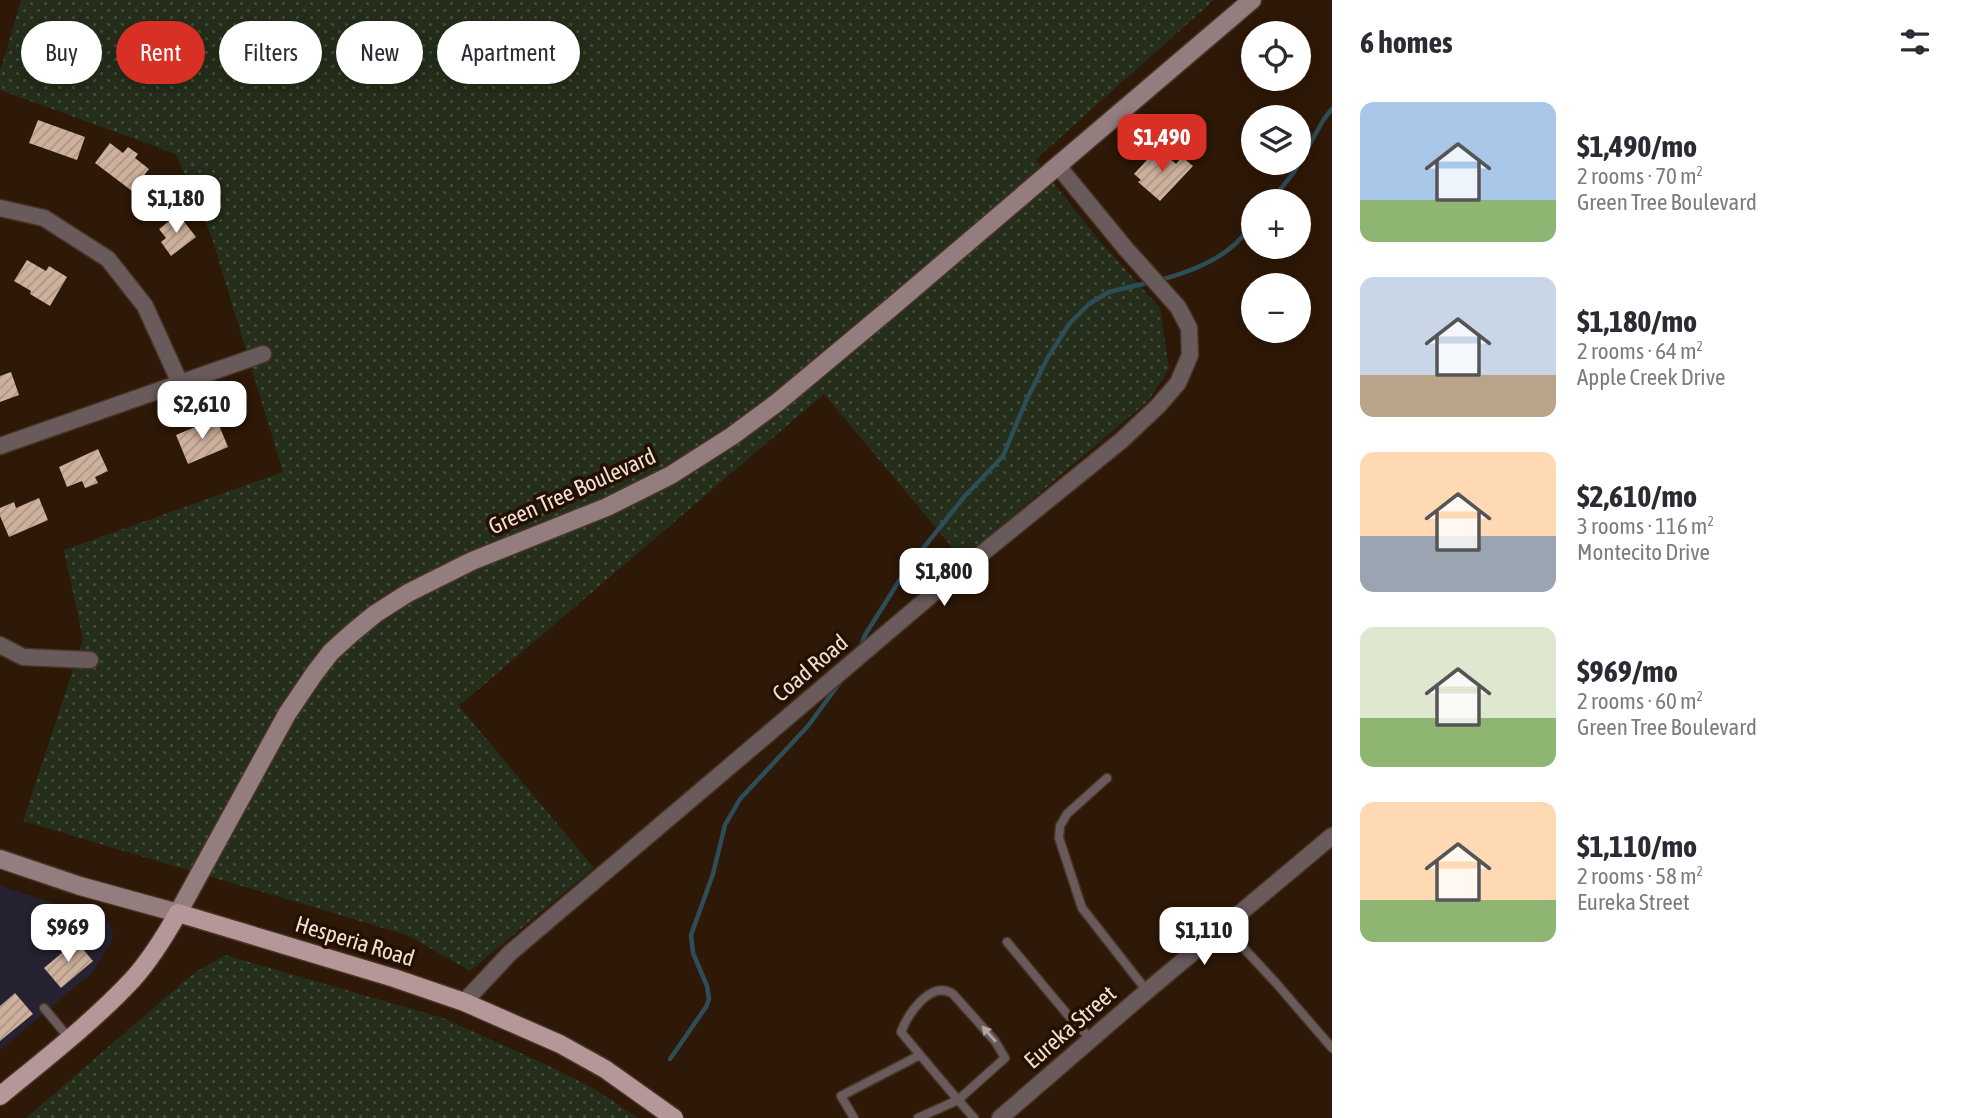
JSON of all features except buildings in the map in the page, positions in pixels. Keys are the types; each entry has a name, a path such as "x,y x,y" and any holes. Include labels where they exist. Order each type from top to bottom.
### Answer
{"main road":[{"name":"Green Tree Boulevard","path":"0,1096 69,1038 133,978 160,944 287,714 331,652 352,633 408,593 472,561 607,507 671,475 732,436 778,402 1252,0"},
{"name":"Hesperia Road","path":"0,859 80,886 394,978 464,1002 560,1044 605,1069 674,1118"}],"street":[{"name":"Coad Road","path":"464,1002 510,953 942,586 1122,440 1178,383 1190,355 1189,328 1178,307 1058,166"},
{"path":"0,208 44,218 108,259 145,306 180,383"},
{"path":"0,446 263,354"},
{"path":"0,645 23,657 90,660"},
{"name":"Eureka Street","path":"1000,1118 1332,836"}],"lane":[{"path":"1107,778 1067,814 1060,826 1059,838 1082,908 1147,991"},
{"path":"1224,927 1332,1048"},
{"path":"1007,942 1091,1039"},
{"path":"918,1118 958,1100 1003,1062 1005,1056 995,1041 946,989 939,989 915,1007 901,1032 958,1100 974,1118"},
{"path":"44,1007 69,1038"},
{"path":"854,1118 841,1096 920,1055"}],"shaded area":[{"path":"0,886 102,918 109,923 113,934 111,943 93,972 0,1050"}],"green space":[{"path":"21,0 1214,0 1035,160 1099,240 1160,308 1169,369 1148,401 962,559 824,394 459,706 594,868 470,971 407,935 23,821 83,639 64,550 283,472 212,238 176,154 0,90 0,72"},
{"path":"225,955 443,1018 593,1088 638,1118 26,1118 194,973"}],"waterway":[{"path":"1281,189 1294,172 1332,109"},
{"path":"1160,280 1209,262 1241,238"},
{"path":"861,646 865,635 906,570 964,497 1003,456 1048,357 1070,323 1089,304 1109,292 1151,282"},
{"path":"670,1059 709,999 707,986 693,953 691,935 713,874 725,825 740,799 808,726 841,681"}]}
